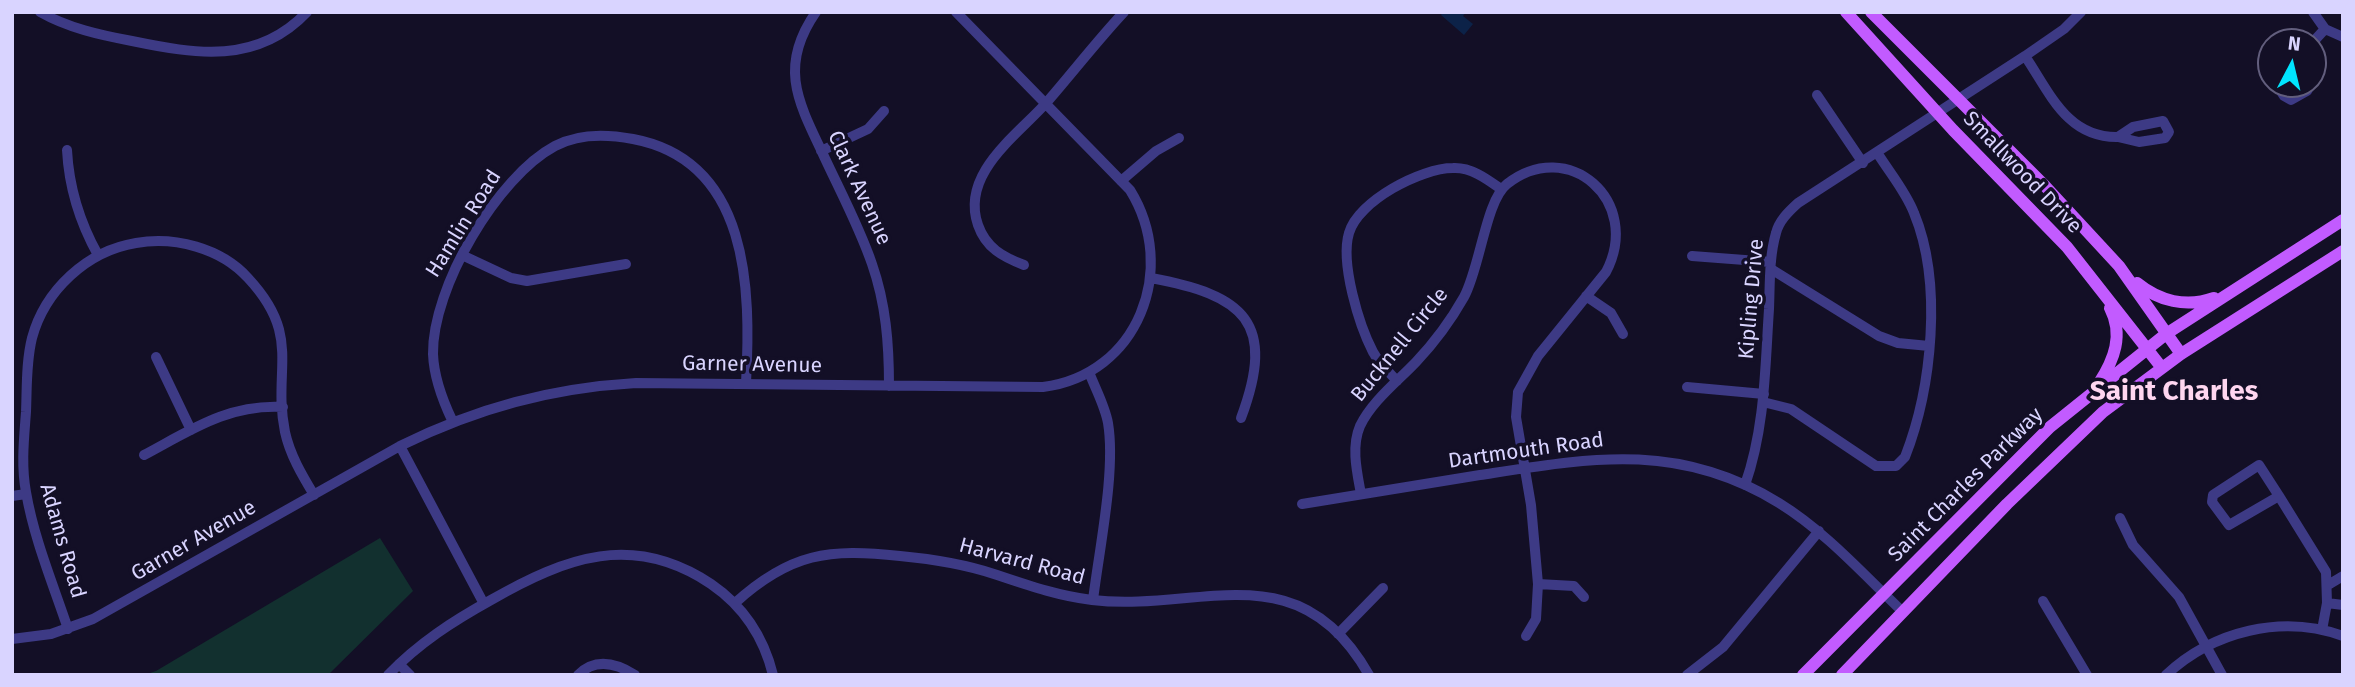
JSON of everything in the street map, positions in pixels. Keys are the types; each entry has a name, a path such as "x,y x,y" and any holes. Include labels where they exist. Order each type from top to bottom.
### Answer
{"main road":[{"name":"Smallwood Drive","path":"1846,12 2067,247 2162,368"},
{"name":"Smallwood Drive","path":"1871,12 2119,266 2181,354"},
{"name":"Saint Charles Parkway","path":"1803,675 2022,453 2094,391 2166,334 2343,220"},
{"name":"Saint Charles Parkway","path":"1842,675 2066,445 2103,412 2181,354 2343,251"},
{"path":"2119,266 2148,292 2166,300 2193,303 2231,292"},
{"path":"2094,391 2110,365 2117,336 2113,314 2100,289"}],"street":[{"path":"40,12 71,27 107,36 209,54 255,45 292,26 307,12"},
{"name":"Clark Avenue","path":"816,12 800,40 794,82 802,112 879,284 887,326 889,386"},
{"name":"Garner Avenue","path":"12,639 68,629 93,619 400,446 452,420 530,396 575,388 636,383 1043,387 1073,380 1089,372 1116,353 1132,333 1147,301 1151,278 1147,230 1135,199 1121,181 956,12"},
{"path":"1024,265 1000,254 987,243 976,221 977,186 990,164 1124,12"},
{"name":"Kipling Drive","path":"1745,485 1755,457 1764,398 1771,265 1776,233 1789,212 1878,154 1937,111 2025,56 2064,29 2081,12"},
{"path":"2313,12 2324,28"},
{"path":"2327,30 2343,37"},
{"path":"2025,56 2073,124 2087,133 2118,137"},
{"path":"1817,95 1863,163"},
{"path":"821,151 868,128 884,111"},
{"name":"Hamlin Road","path":"452,420 437,382 434,338 442,296 510,181 528,164 555,146 596,135 644,141 663,149 698,171 713,187 734,228 746,277 746,383"},
{"path":"1121,181 1156,150 1179,138"},
{"path":"67,150 68,174 77,211 98,255"},
{"path":"1687,387 1764,398 1791,409 1876,466 1896,466 1905,457 1911,442 1929,346 1929,288 1917,221 1878,154"},
{"path":"1397,381 1374,353 1348,273 1346,249 1352,225 1363,210 1388,191 1446,168 1471,171 1501,189 1530,171 1549,168 1586,178 1601,192 1614,213 1616,246 1605,272 1538,356 1522,382 1516,418 1525,468 1538,584 1536,619 1526,636"},
{"name":"Bucknell Circle","path":"1361,494 1355,456 1360,426 1418,360 1462,300 1476,269 1492,207 1501,189"},
{"name":"Adams Road","path":"68,629 34,527 26,494 23,456 32,340 40,317 60,287 73,272 98,255 137,242 171,241 200,248 235,266 258,289 278,325 285,357 282,407 288,444 314,495"},
{"path":"1692,256 1771,265 1879,336 1898,342 1929,346"},
{"path":"464,257 511,278 527,281 626,264"},
{"path":"1151,278 1187,284 1213,293 1232,306 1247,324 1255,344 1256,364 1252,390 1241,418"},
{"path":"1586,296 1611,313 1623,334"},
{"path":"156,357 191,430"},
{"path":"1089,372 1106,415 1109,436 1106,490 1093,600"},
{"path":"144,455 191,430 242,408 282,407"},
{"path":"400,446 484,604"},
{"name":"Dartmouth Road","path":"1302,504 1580,459 1635,458 1682,465 1745,485 1819,531 1903,612"},
{"path":"2279,496 2233,525 2225,523 2212,498 2259,465 2279,496 2320,560 2328,585 2322,630"},
{"path":"12,496 26,494"},
{"path":"2120,518 2127,537 2171,585 2208,646 2222,675"},
{"path":"1687,675 1723,647 1819,531"},
{"name":"Harvard Road","path":"735,603 755,584 790,563 821,553 843,551 945,562 1044,591 1093,600 1138,601 1253,594 1297,606 1338,634 1369,675"},
{"path":"388,675 445,626 484,604 566,562 615,554 670,563 703,579 735,603 760,637 773,675"},
{"path":"2328,585 2343,576"},
{"path":"1538,584 1574,586 1584,597"},
{"path":"1338,634 1383,589"},
{"path":"2043,601 2087,675"},
{"path":"2327,603 2343,605"},
{"path":"2166,675 2208,646 2228,636 2258,629 2290,626 2343,636"},
{"path":"578,675 587,667 606,663 635,675"},
{"path":"399,664 410,675"}],"green space":[{"path":"380,538 413,591 328,675 144,675 156,671"}],"water":[{"path":"1443,12 1466,12 1463,16 1473,24 1464,35 1441,15"}],"district":[{"name":"Saint Charles","path":"2174,392"}]}
